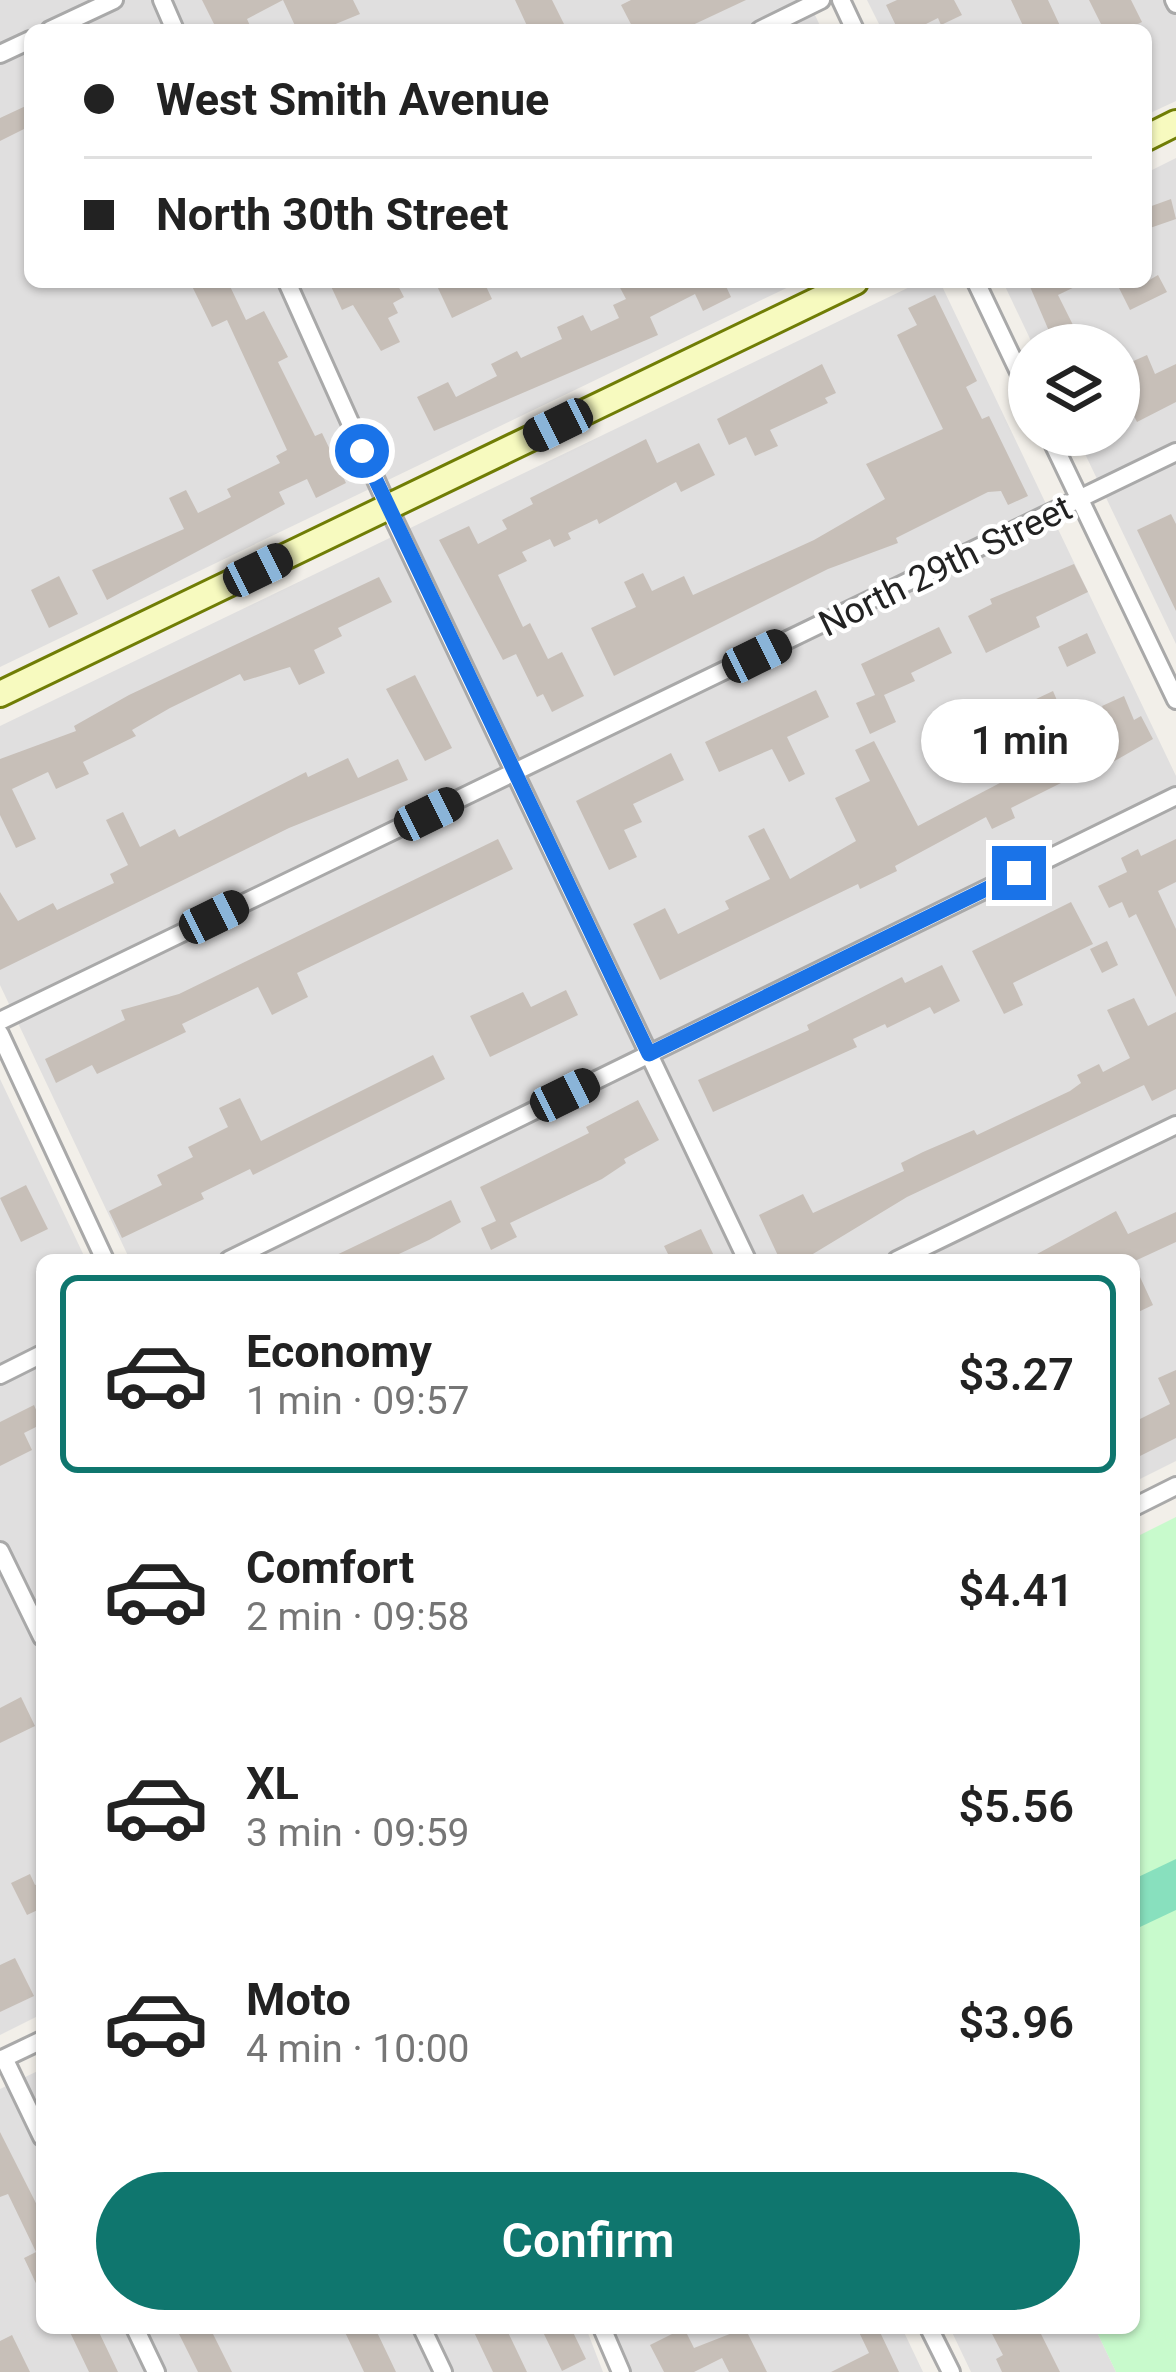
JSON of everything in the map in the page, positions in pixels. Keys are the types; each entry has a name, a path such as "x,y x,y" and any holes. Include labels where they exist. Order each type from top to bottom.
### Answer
{"street":[{"path":"63,24 114,0"},
{"path":"772,24 820,0"},
{"path":"290,288 388,508 744,1254"},
{"path":"0,694 843,288"},
{"path":"979,288 1008,349"},
{"name":"North 29th Street","path":"0,1021 1176,452"},
{"path":"1059,456 1176,700"},
{"path":"241,1254 1176,796"},
{"path":"0,1034 103,1254"},
{"path":"909,1254 1176,1125"},
{"path":"0,1376 36,1357"},
{"path":"1140,1504 1176,1486"},
{"path":"0,1551 36,1625"},
{"path":"36,2043 2,2059 36,2125"},
{"path":"138,2334 156,2372"},
{"path":"425,2334 443,2372"},
{"path":"605,2334 621,2372"},
{"path":"932,2334 951,2372"}],"shaded area":[{"path":"0,0 808,0 819,24 24,24 24,288 787,288 0,667"},
{"path":"867,0 1176,0 1176,101 1152,112 1152,24 879,24"},
{"path":"1176,158 1176,644 1086,456 1140,456 1140,324 1023,324 1006,288 1152,288 1152,170"},
{"path":"908,288 943,288 1008,424 1008,456 1023,456 1176,776 1176,1461 1140,1479 1140,1254 127,1254 0,985 0,726"},
{"path":"0,1079 83,1254 36,1254 36,2017 0,2035"},
{"path":"36,2072 36,2334 588,2334 603,2372 0,2372 0,2089"},
{"path":"611,2334 905,2334 923,2372 629,2372"},
{"path":"953,2334 1098,2334 1116,2372 971,2372"}],"green space":[{"path":"1176,1517 1176,2372 1116,2372 1098,2334 1140,2334 1140,1535"},
{"path":"1176,1859 1176,1910 1140,1927 1140,1876"}],"building":[{"path":"202,0 283,0 247,19 249,24 214,24"},
{"path":"283,0 353,0 360,14 336,24 294,24"},
{"path":"515,0 552,0 564,24 526,24"},
{"path":"631,0 746,0 695,24 631,24 621,5"},
{"path":"897,0 954,0 962,15 943,24 938,18 926,24 895,24 886,5"},
{"path":"1011,0 1048,0 1059,24 1022,24"},
{"path":"1089,0 1131,0 1142,22 1138,24 1101,24"},
{"path":"24,107 24,129 0,141 0,118"},
{"path":"1171,199 1176,219 1152,227 1152,206"},
{"path":"1158,275 1167,292 1130,310 1119,288 1152,288 1152,278"},
{"path":"193,288 231,288 246,320 264,311 288,357 278,362 315,436 322,433 346,483 316,498 307,479 279,492 285,504 107,600 92,570 184,529 169,498 186,490 198,513 231,497 227,489 280,463 276,456 287,450 227,320 212,327"},
{"path":"332,288 399,288 404,297 393,303 398,313 388,318 400,342 381,351 353,305 342,310"},
{"path":"438,288 487,288 492,299 452,318"},
{"path":"620,288 727,288 731,297 703,311 695,294 650,317 658,335 434,431 417,397 448,382 456,397 497,376 491,364 517,351 521,358 562,339 557,327 583,315 591,331 619,318 613,305 626,299"},
{"path":"1031,288 1073,288 1058,295 1072,324 1046,324"},
{"path":"935,295 977,381 966,387 982,419 989,416 1028,496 1008,505 1001,491 988,492 896,538 898,543 828,569 614,676 591,628 636,607 624,582 643,573 652,591 684,576 693,595 814,540 885,499 866,464 943,429 897,335 917,325 908,308"},
{"path":"1147,355 1155,374 1176,364 1176,402 1140,420 1140,358"},
{"path":"822,364 836,393 825,398 828,403 770,430 778,446 755,456 746,437 729,445 717,419"},
{"path":"646,439 657,463 699,443 715,475 681,492 676,482 599,524 597,519 568,533 571,539 554,547 550,539 522,552 527,561 498,575 523,627 530,623 548,659 562,652 584,696 552,712 543,694 537,697 516,654 503,660 439,540 469,526 478,544 507,529 502,520 533,504 530,498"},
{"path":"1171,514 1176,524 1176,611 1137,530"},
{"path":"1074,564 1088,592 1036,617 1040,627 986,653 968,616 992,604 990,599"},
{"path":"59,576 78,614 49,628 31,590"},
{"path":"379,577 392,602 338,628 342,636 314,650 325,673 299,685 290,667 244,681 240,674 170,708 132,730 136,736 83,762 89,774 56,789 48,772 12,789 36,839 16,848 0,815 0,759 76,731 74,726 129,695"},
{"path":"939,627 952,653 911,673 915,681 884,695 896,722 870,734 856,703 875,695 861,664"},
{"path":"1087,633 1096,653 1067,667 1058,647"},
{"path":"415,675 452,748 425,761 386,689"},
{"path":"816,690 829,717 787,737 805,774 789,782 772,749 719,772 705,742"},
{"path":"1053,691 1062,712 1036,724 1052,754 1111,725 1102,706 1124,696 1134,720 1141,716 1153,739 1078,782 1075,776 1011,808 1015,818 992,829 986,817 895,866 897,871 860,889 858,884 660,980 633,924 665,908 678,934 729,909 725,901 770,879 748,836 764,828 790,879 856,841 835,798 870,781 855,750 874,741 918,826 1017,774 994,727 1016,716 1013,710"},
{"path":"671,753 684,780 633,804 642,822 624,830 637,857 609,870 576,801"},
{"path":"348,758 358,778 398,759 408,780 289,828 0,970 0,892 18,921 53,903 57,910 114,883 110,874 128,865 106,820 123,812 140,847 175,829 179,837 306,772 308,777"},
{"path":"498,839 513,869 297,973 308,997 272,1015 258,987 182,1024 186,1032 163,1043 97,1074 92,1065 56,1083 45,1059 125,1020 121,1010 179,994"},
{"path":"1176,839 1176,882 1158,891 1176,929 1176,997 1136,914 1129,918 1122,902 1109,908 1098,886 1127,872 1121,858 1138,849 1141,856"},
{"path":"1071,902 1093,944 1013,983 1023,1005 1004,1014 972,951"},
{"path":"1107,941 1118,965 1102,973 1090,949"},
{"path":"942,965 960,1001 934,1014 930,1007 887,1028 885,1024 853,1039 857,1047 713,1112 698,1080 809,1030 807,1025 902,977 905,983"},
{"path":"566,990 578,1015 490,1057 470,1016 523,992 531,1007"},
{"path":"1134,998 1148,1026 1176,1012 1176,1089 1152,1101 1144,1085 907,1197 813,1254 777,1254 759,1215 803,1194 813,1213 904,1171 901,1163 923,1152 974,1130 977,1135 1070,1091 1081,1083 1077,1075 1099,1064 1103,1072 1130,1058 1107,1010"},
{"path":"433,1055 445,1079 253,1175 250,1169 201,1193 204,1199 122,1238 109,1211 162,1185 157,1175 193,1157 188,1147 228,1127 219,1108 240,1098 261,1141"},
{"path":"638,1100 659,1140 624,1159 626,1163 602,1179 510,1223 517,1237 491,1250 481,1228 496,1221 480,1187 589,1133 586,1127"},
{"path":"26,1185 48,1229 21,1242 0,1198"},
{"path":"451,1200 461,1222 399,1254 338,1254"},
{"path":"1116,1211 1128,1234 1176,1212 1176,1242 1140,1259 1140,1254 1037,1254"},
{"path":"701,1229 713,1254 668,1254 664,1246"},
{"path":"1140,1277 1153,1305 1140,1311"},
{"path":"1176,1370 1176,1438 1140,1456 1140,1419 1170,1404 1158,1378"},
{"path":"34,1405 36,1410 36,1427 24,1433 32,1450 0,1466 0,1422"},
{"path":"21,1697 35,1726 0,1743 0,1708"},
{"path":"30,1874 36,1885 36,1911 27,1915 11,1883"},
{"path":"15,1958 34,1996 0,2012 0,1965"},
{"path":"0,2132 36,2203 36,2252 8,2194 0,2197"},
{"path":"36,2252 36,2283 24,2258"},
{"path":"71,2334 100,2334 118,2372 89,2372"},
{"path":"179,2334 213,2334 232,2372 198,2372"},
{"path":"346,2334 378,2334 396,2372 364,2372"},
{"path":"475,2334 509,2334 527,2372 493,2372"},
{"path":"544,2334 574,2334 586,2359 562,2371"},
{"path":"672,2334 687,2334 694,2348 730,2334 748,2334 767,2372 729,2372 722,2358 694,2372 664,2372 650,2345"},
{"path":"860,2334 881,2334 899,2372 831,2372 869,2353"},
{"path":"992,2334 1041,2334 1060,2372 1002,2372 996,2359 1003,2355"},
{"path":"12,2335 30,2372 0,2372 0,2341"}],"route":[{"path":"362,451 649,1054 1019,873"}]}
